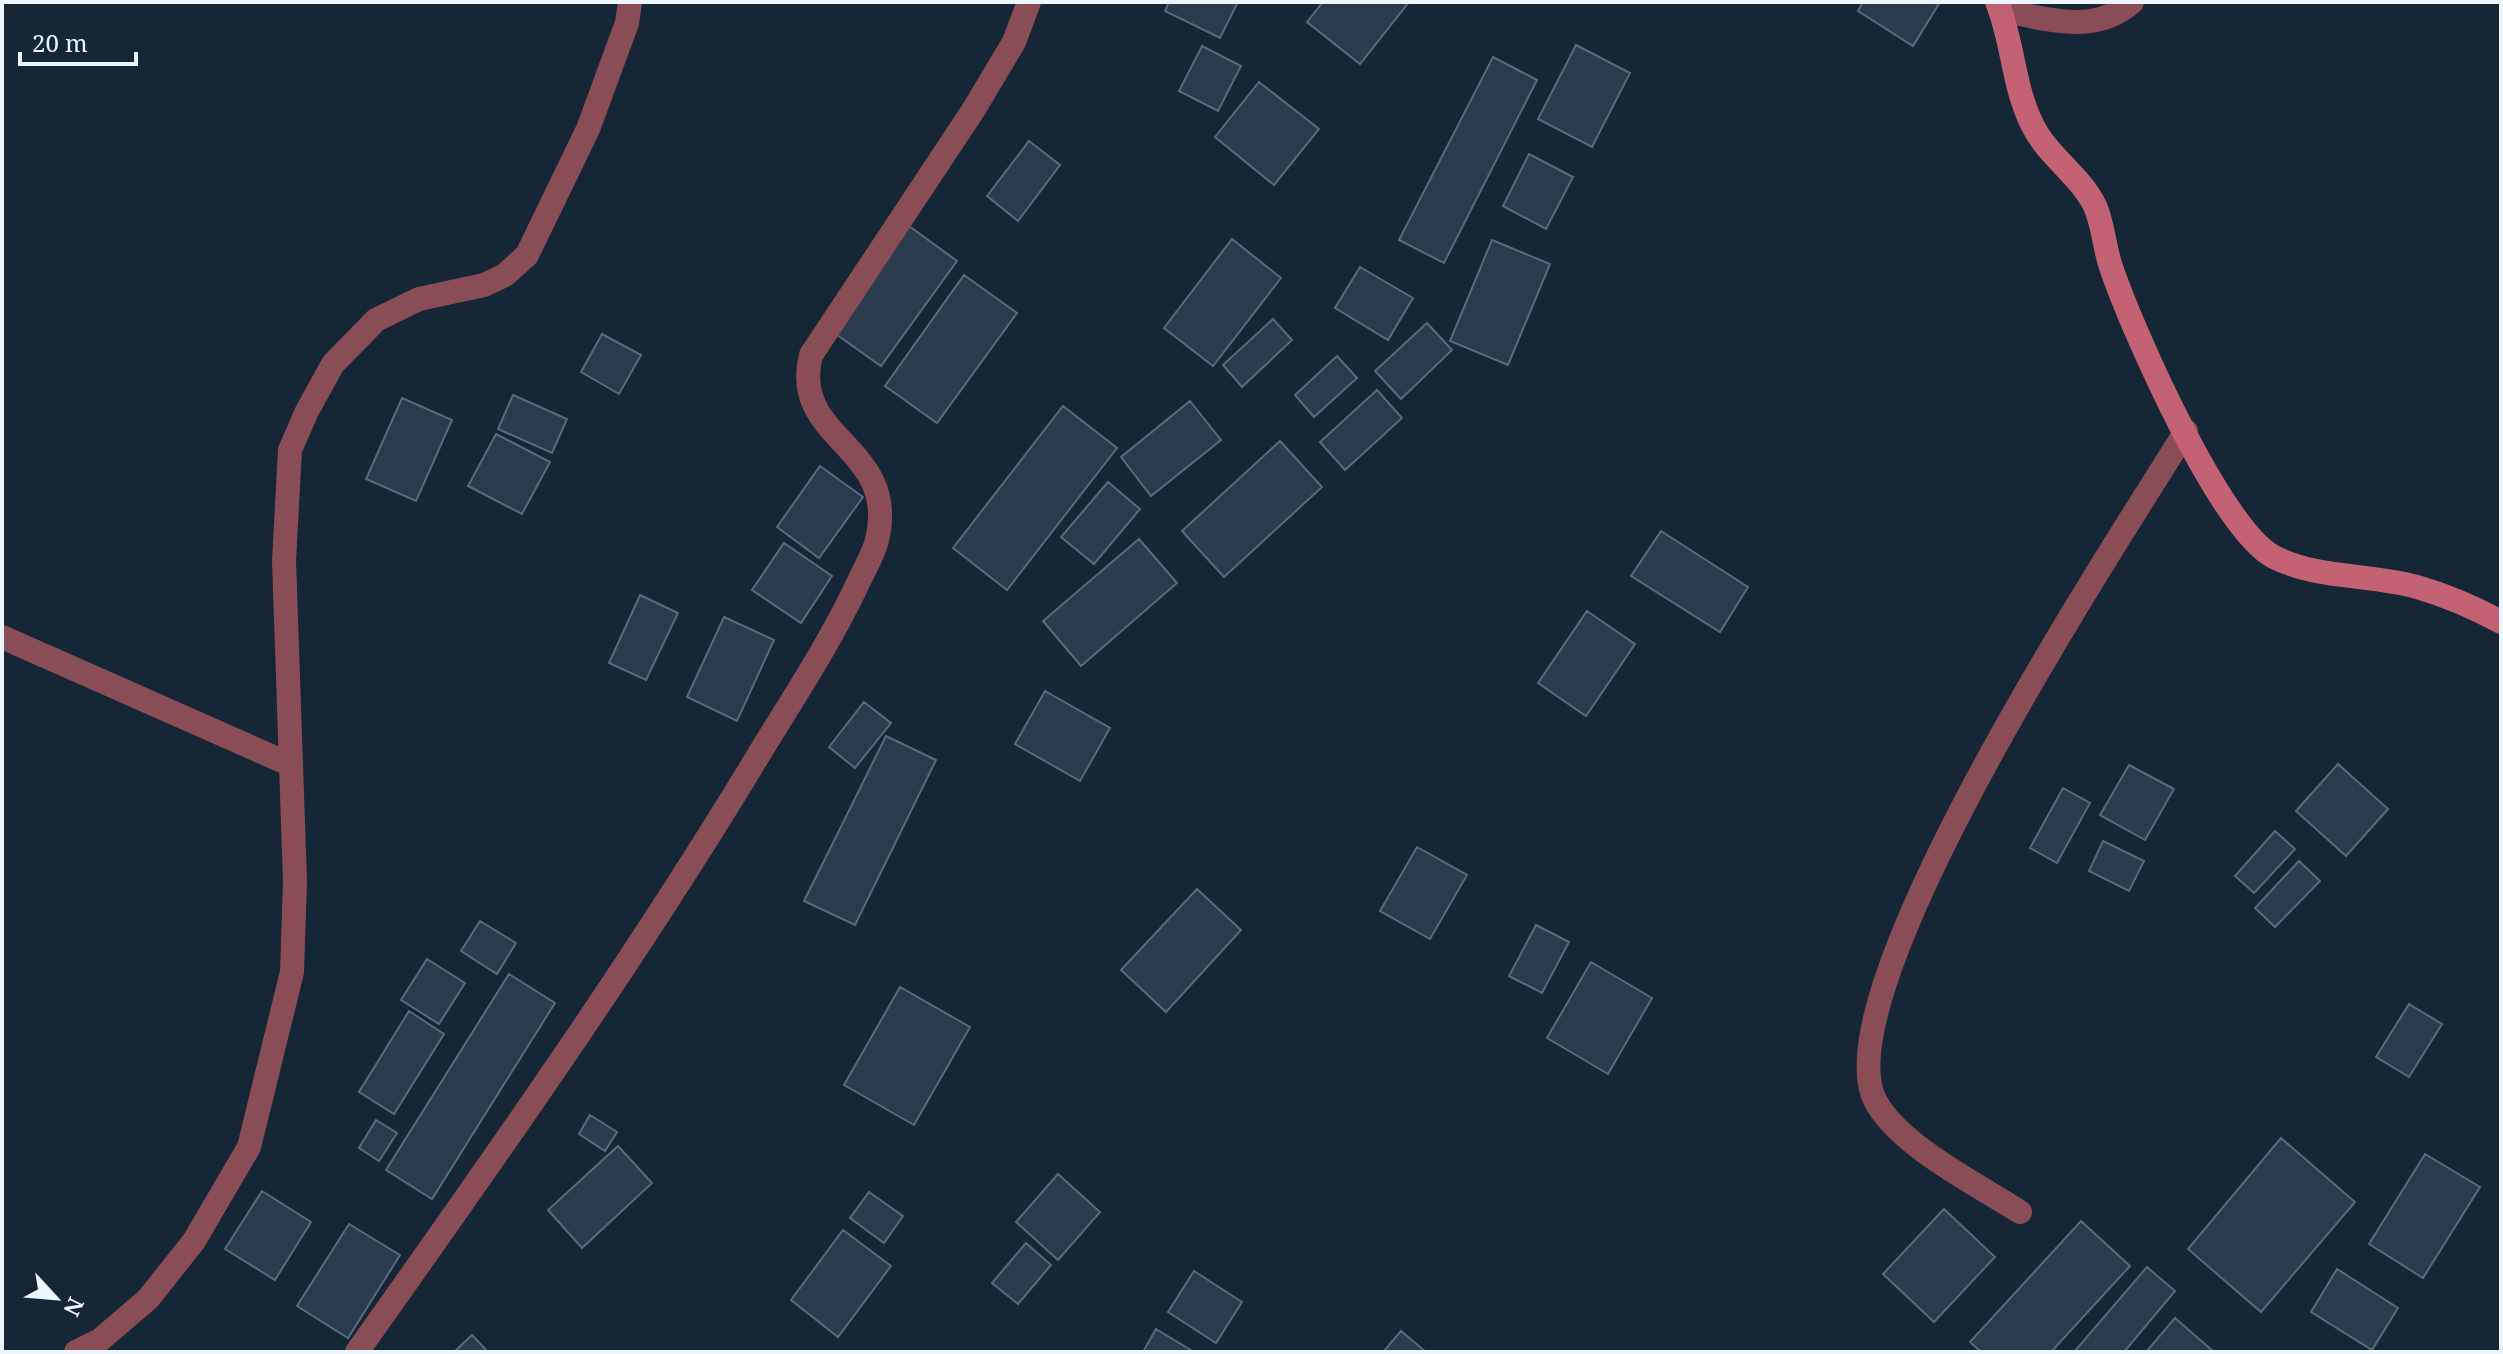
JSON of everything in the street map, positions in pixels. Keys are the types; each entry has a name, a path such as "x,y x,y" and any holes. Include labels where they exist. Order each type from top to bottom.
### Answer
{"street":[{"path":"76,1352 100,1340 148,1299 194,1241 249,1147 292,972 295,881 284,561 290,450 333,364 376,320 419,299 484,285 505,275 527,255 588,129 627,23 630,2"},
{"path":"357,1352 472,1189 699,854 850,601 876,544 882,515 870,472 816,414 807,392 806,374 811,355 974,109 1014,42 1029,2"},
{"path":"2132,2 2101,20 2077,23 1999,6 2020,93 2032,124 2048,151 2094,204 2110,266 2131,323 2232,516 2250,538 2275,557 2323,571 2417,587 2501,622"},
{"path":"2020,1212 1905,1135 1875,1101 1867,1055 1874,1014 1929,875 2007,720 2186,431"},
{"path":"2,637 289,764"}],"building":[{"path":"1169,2 1238,2 1220,38 1165,11"},
{"path":"1323,2 1409,2 1360,64 1307,22"},
{"path":"1863,2 1940,2 1913,46 1858,11"},
{"path":"1576,45 1630,73 1592,147 1538,119"},
{"path":"1202,46 1241,66 1218,111 1179,91"},
{"path":"1493,57 1537,80 1444,263 1399,240"},
{"path":"1259,82 1319,129 1274,185 1215,137"},
{"path":"1029,141 1060,165 1018,221 987,196"},
{"path":"1529,154 1573,177 1546,229 1503,206"},
{"path":"909,226 957,261 881,366 833,332"},
{"path":"1232,239 1281,278 1213,366 1164,328"},
{"path":"1492,240 1550,264 1508,365 1450,341"},
{"path":"1360,267 1413,298 1388,340 1335,308"},
{"path":"964,275 1017,313 937,423 885,386"},
{"path":"1273,319 1292,340 1242,387 1223,365"},
{"path":"1427,323 1452,350 1401,399 1375,371"},
{"path":"602,334 641,355 619,394 581,372"},
{"path":"1337,356 1357,378 1314,417 1295,395"},
{"path":"1377,390 1402,418 1345,470 1320,442"},
{"path":"513,395 567,419 552,453 498,429"},
{"path":"402,398 452,420 416,501 366,479"},
{"path":"1190,401 1221,440 1151,496 1121,457"},
{"path":"1063,406 1117,448 1007,590 953,548"},
{"path":"496,434 550,462 522,514 468,486"},
{"path":"1280,441 1322,487 1224,577 1182,531"},
{"path":"820,466 863,497 819,558 777,527"},
{"path":"1108,482 1140,509 1094,564 1061,537"},
{"path":"1661,531 1748,587 1720,632 1631,576"},
{"path":"1139,539 1177,583 1081,666 1043,621"},
{"path":"784,543 832,576 801,623 752,590"},
{"path":"640,595 678,613 646,680 609,663"},
{"path":"1587,611 1635,644 1586,716 1538,683"},
{"path":"724,617 774,640 737,721 687,697"},
{"path":"1045,691 1110,728 1080,781 1015,744"},
{"path":"864,702 891,723 855,768 829,747"},
{"path":"886,736 936,760 855,925 804,901"},
{"path":"2338,764 2388,809 2346,856 2296,811"},
{"path":"2129,765 2174,789 2145,840 2100,815"},
{"path":"2063,788 2090,803 2057,863 2030,848"},
{"path":"2275,831 2295,849 2254,893 2235,876"},
{"path":"2103,841 2144,861 2129,891 2089,871"},
{"path":"1417,847 1467,875 1430,939 1380,911"},
{"path":"2299,861 2320,881 2275,927 2255,908"},
{"path":"1197,889 1241,930 1166,1012 1121,970"},
{"path":"480,921 516,943 497,974 461,951"},
{"path":"1536,925 1569,942 1542,993 1509,976"},
{"path":"427,959 465,983 439,1024 401,1000"},
{"path":"1591,962 1652,998 1608,1074 1547,1038"},
{"path":"509,974 555,1003 432,1199 386,1170"},
{"path":"900,987 970,1027 914,1125 844,1085"},
{"path":"2409,1004 2442,1024 2409,1077 2376,1057"},
{"path":"409,1011 444,1034 394,1114 359,1092"},
{"path":"590,1115 617,1132 605,1151 579,1134"},
{"path":"376,1120 397,1133 379,1161 359,1148"},
{"path":"2281,1138 2355,1202 2261,1312 2188,1249"},
{"path":"618,1146 652,1183 582,1248 548,1210"},
{"path":"2425,1154 2480,1187 2423,1278 2369,1244"},
{"path":"1058,1174 1100,1212 1058,1260 1016,1222"},
{"path":"262,1191 311,1222 275,1280 225,1249"},
{"path":"869,1192 903,1216 884,1243 850,1218"},
{"path":"1944,1209 1995,1257 1934,1322 1883,1274"},
{"path":"2081,1221 2130,1266 2051,1352 1981,1352 1970,1342"},
{"path":"349,1224 400,1255 348,1338 297,1306"},
{"path":"843,1230 891,1266 838,1337 791,1300"},
{"path":"1026,1243 1051,1265 1018,1304 992,1283"},
{"path":"2147,1267 2175,1291 2124,1352 2074,1352"},
{"path":"2337,1269 2398,1308 2372,1350 2311,1312"},
{"path":"1194,1271 1242,1302 1216,1343 1168,1312"},
{"path":"2175,1318 2214,1352 2146,1352"},
{"path":"1156,1329 1194,1352 1143,1352"},
{"path":"1401,1331 1426,1352 1383,1352"},
{"path":"472,1335 488,1352 454,1352"}]}
